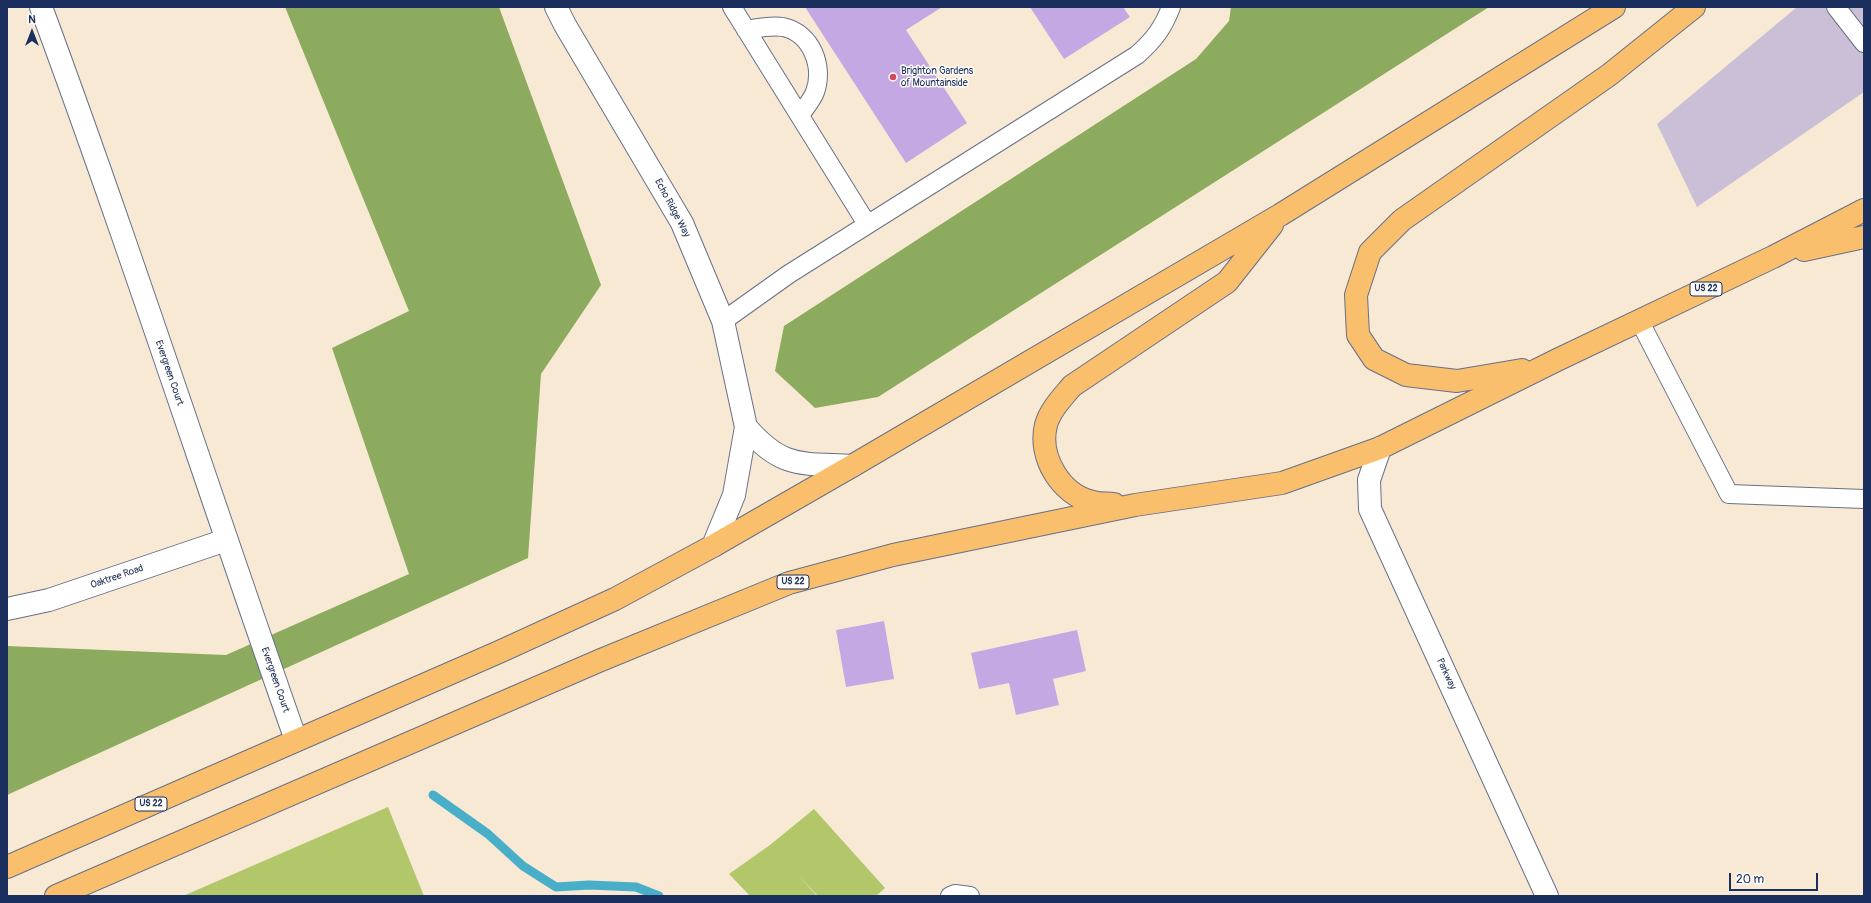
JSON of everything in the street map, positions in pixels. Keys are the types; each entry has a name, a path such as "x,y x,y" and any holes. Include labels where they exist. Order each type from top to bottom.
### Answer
{"highway":[{"name":"US 22","path":"7,867 499,652 615,599 713,546 852,466 1280,214 1614,7"},
{"path":"1557,360 1521,371 1457,380 1406,375 1374,359 1358,335 1356,295 1370,252 1402,220 1609,75 1694,7"},
{"name":"US 22","path":"56,896 593,664 789,583 892,555 1135,505 1282,483 1380,448 1639,320 1773,257 1864,210"},
{"path":"1135,505 1093,502 1087,500 1066,487 1055,475 1048,461 1045,443 1046,425 1056,404 1072,386 1228,282 1280,214"},
{"path":"1773,257 1864,237"}],"street":[{"name":"Evergreen Court","path":"41,7 88,132 226,540 296,740"},
{"name":"Echo Ridge Way","path":"560,8 565,25 682,223 723,321 746,427 734,495 713,546"},
{"path":"746,427 765,447 775,454 793,462 852,466"},
{"name":"Parkway","path":"1380,448 1369,480 1370,509 1547,896"},
{"name":"Oaktree Road","path":"7,609 49,600 226,540"}],"lane":[{"path":"732,7 867,224"},
{"path":"723,321 789,274 1137,55 1153,42 1166,22 1171,7"},
{"path":"1836,7 1864,43"},
{"path":"746,30 771,26 784,27 801,36 812,50 818,67 818,80 814,93 800,116"},
{"path":"1639,320 1729,494 1864,499"},
{"path":"950,896 955,894 970,896"}],"shaded area":[{"path":"1797,7 1864,7 1864,92 1697,207 1657,124"}],"green space":[{"path":"285,7 499,7 601,285 541,374 528,558 7,795 7,646 226,655 409,574 332,348 409,311"},
{"path":"1231,7 1489,7 878,397 815,408 775,371 784,326 1196,59 1229,21"},
{"path":"388,807 424,896 183,896"},
{"path":"814,809 885,888 876,896 818,896 797,874 817,896 750,896 729,874 770,845"}],"building":[{"name":"Brighton Gardens of Mountainside","path":"805,7 942,7 906,30 967,123 906,163"},
{"path":"1030,7 1123,7 1130,17 1064,59"},
{"path":"884,621 894,679 846,687 836,630"},
{"path":"1077,630 1086,671 1053,679 1059,705 1016,715 1009,683 979,689 971,653"}],"waterway":[{"path":"433,795 488,834 523,866 556,887 589,885 636,887 659,896"}],"place":[{"name":"Brighton Gardens of Mountainside","path":"893,77"}]}
